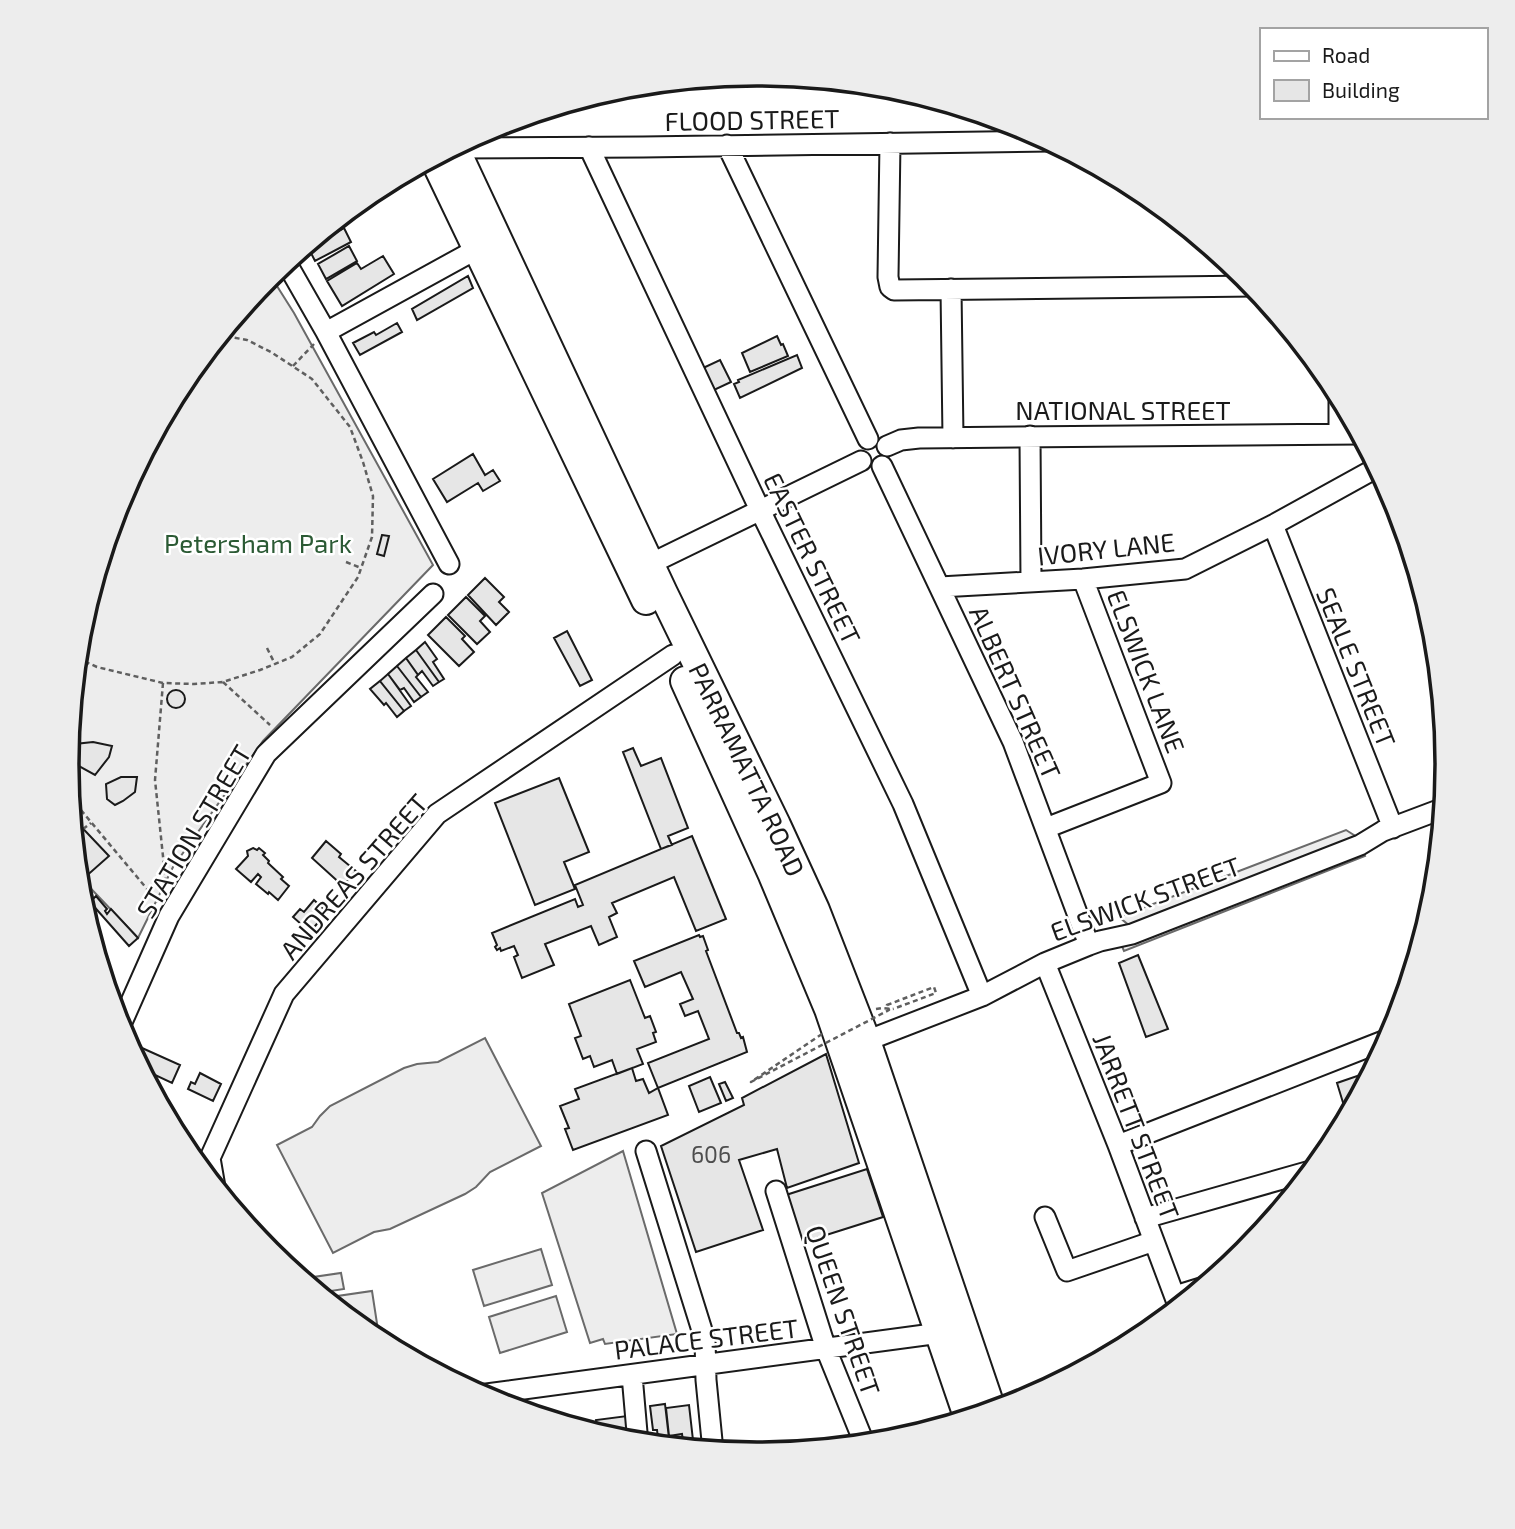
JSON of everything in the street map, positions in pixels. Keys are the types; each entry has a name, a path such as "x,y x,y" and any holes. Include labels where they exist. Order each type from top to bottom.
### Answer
{"highway":[{"name":"PARRAMATTA ROAD","path":"458,156 815,909 866,1041 989,1402"},
{"name":"PARRAMATTA ROAD","path":"438,166 673,655 774,874 829,1009 966,1410"}],"street":[{"name":"FLOOD STREET","path":"476,147 1026,141"},
{"path":"890,143 888,277 890,287 894,290 1238,286"},
{"path":"727,145 868,439"},
{"name":"EASTER STREET","path":"589,147 904,804 982,996"},
{"path":"326,332 477,249"},
{"path":"292,272 449,564"},
{"path":"951,289 953,438"},
{"path":"1339,415 1339,435"},
{"name":"NATIONAL STREET","path":"887,446 901,440 919,438 1350,434"},
{"path":"1030,436 1031,582"},
{"path":"879,438 887,446 889,457 882,466 868,467 861,461 860,446 868,439 879,438"},
{"path":"650,564 861,461"},
{"name":"ALBERT STREET","path":"882,466 1013,742 1089,945"},
{"name":"IVORY LANE","path":"940,587 1083,579 1185,569 1273,525 1370,472"},
{"name":"SEALE STREET","path":"1273,525 1393,828"},
{"name":"ELSWICK LANE","path":"1046,828 1161,783 1083,579"},
{"name":"STATION STREET","path":"126,1013 169,916 266,754 433,594"},
{"name":"ANDREAS STREET","path":"213,1169 211,1158 284,994 437,814 673,655"},
{"name":"ELSWICK STREET","path":"866,1041 982,996 1045,963 1089,945 1145,929 1360,845 1435,812"},
{"name":"JARRETT STREET","path":"1045,963 1176,1299"},
{"path":"1118,1145 1376,1044"},
{"path":"646,1151 705,1340 712,1442"},
{"path":"1145,1217 1299,1174"},
{"name":"QUEEN STREET","path":"776,1191 826,1349 861,1435"},
{"path":"1045,1217 1067,1271 1154,1241"},
{"name":"PALACE STREET","path":"499,1392 940,1333"},
{"path":"632,1375 637,1432"}],"path":[{"path":"293,366 326,332"},
{"path":"87,663 163,682 223,682 292,657 320,634 358,577 372,537 373,496 350,427 312,379 247,340 231,337"},
{"path":"346,562 361,568"},
{"path":"267,648 275,664"},
{"path":"163,682 155,780 169,916"},
{"path":"223,682 284,737"},
{"path":"80,809 169,916"},
{"path":"83,830 91,823"},
{"path":"822,1034 751,1082 889,1010 887,1005 934,987 936,993 893,1009 882,1008 876,1010"}],"shaded area":[{"name":"Petersham Park","path":"277,286 433,565 263,741 173,867 138,938 91,888 85,853 80,809 80,720 92,632 115,546 149,464 193,387 247,317"},
{"path":"1346,830 1357,837 1130,926 1119,917"},
{"path":"1363,851 1365,856 1124,951 1121,944"},
{"path":"485,1038 541,1146 490,1172 465,1194 390,1229 374,1232 333,1253 277,1145 312,1127 330,1106 404,1068 438,1062"},
{"path":"623,1151 677,1334 605,1344 603,1339 590,1343 542,1193"},
{"path":"541,1249 552,1285 484,1306 473,1270"},
{"path":"341,1273 344,1289 330,1291 313,1277"},
{"path":"372,1291 378,1327 344,1303 336,1296"},
{"path":"556,1296 567,1332 500,1353 489,1317"}],"building":[{"path":"344,228 351,242 315,261 311,253"},
{"path":"349,246 357,261 326,279 318,264"},
{"path":"383,256 394,274 342,306 327,281 357,263 361,269"},
{"path":"468,276 473,288 417,320 412,309"},
{"path":"397,323 402,332 360,355 353,343 374,332 376,335"},
{"path":"777,336 788,356 750,372 742,353"},
{"path":"797,355 802,368 740,398 734,384 739,382 738,380"},
{"path":"720,360 731,382 714,390 703,368"},
{"path":"473,454 485,475 493,470 500,481 483,491 478,483 447,502 433,479"},
{"path":"382,535 389,536 384,556 377,554"},
{"path":"485,578 504,597 499,602 509,612 496,625 468,595"},
{"path":"466,597 485,616 480,621 490,632 477,644 448,615"},
{"path":"446,617 465,636 462,639 474,652 459,666 428,635"},
{"path":"567,631 592,680 580,686 554,638"},
{"path":"425,642 437,659 433,662 444,679 439,682 416,650"},
{"path":"416,650 439,682 433,686 422,671 418,675 406,658"},
{"path":"406,658 428,692 421,697 397,666"},
{"path":"397,666 421,697 414,702 404,688 400,690 388,674"},
{"path":"388,674 411,706 404,711 380,681"},
{"path":"380,681 404,711 397,717 370,689"},
{"path":"176,690 182,693 185,699 182,705 176,708 170,705 167,699 170,693"},
{"path":"93,742 112,746 109,757 95,775 79,766 79,744"},
{"path":"633,748 641,766 661,758 688,828 668,836 672,845 661,849 623,752"},
{"path":"121,777 137,777 135,792 115,805 107,799 106,784"},
{"path":"559,778 589,852 564,862 575,889 535,905 495,803"},
{"path":"82,828 109,856 88,874"},
{"path":"692,836 726,919 696,931 674,877 612,903 617,913 609,917 617,937 599,945 591,926 545,944 554,965 522,978 514,957 518,955 514,946 501,951 495,947 497,945 492,933 575,899 578,907 583,905 575,885"},
{"path":"326,841 341,854 339,857 356,871 343,886 312,858"},
{"path":"259,848 265,853 263,855 268,863 289,886 278,900 256,884 261,877 258,874 251,882 236,869 248,856 247,851"},
{"path":"96,896 107,909 107,914 111,909 138,938 129,946 94,907 93,899"},
{"path":"314,900 327,912 310,932 293,917 300,909 304,912"},
{"path":"699,935 703,936 708,950 706,951 737,1033 743,1037 747,1052 658,1088 648,1063 709,1039 698,1011 685,1016 680,1004 693,999 681,972 645,987 634,961"},
{"path":"1138,955 1168,1029 1146,1037 1119,963"},
{"path":"630,980 645,1018 650,1016 656,1032 653,1033 656,1042 637,1049 643,1064 617,1074 612,1060 594,1067 590,1056 583,1059 575,1038 581,1036 569,1004"},
{"path":"142,1049 180,1065 172,1083 154,1075"},
{"path":"826,1054 859,1163 787,1188 777,1149 739,1160 763,1230 696,1252 661,1146 744,1105 742,1098"},
{"path":"632,1068 636,1081 643,1079 649,1093 658,1088 668,1115 573,1150 565,1129 569,1128 560,1106 579,1099 575,1089"},
{"path":"200,1073 221,1084 213,1101 188,1089 191,1082 195,1084"},
{"path":"1360,1075 1344,1106 1337,1083"},
{"path":"710,1077 721,1103 699,1112 689,1086"},
{"path":"725,1082 733,1098 726,1101 719,1084"},
{"path":"867,1169 883,1217 801,1243 786,1195"},
{"path":"665,1404 669,1437 658,1435 657,1430 653,1430 650,1406"},
{"path":"689,1405 693,1440 683,1439 682,1434 669,1436 666,1408"},
{"path":"627,1416 629,1431 596,1423 596,1420"}]}
